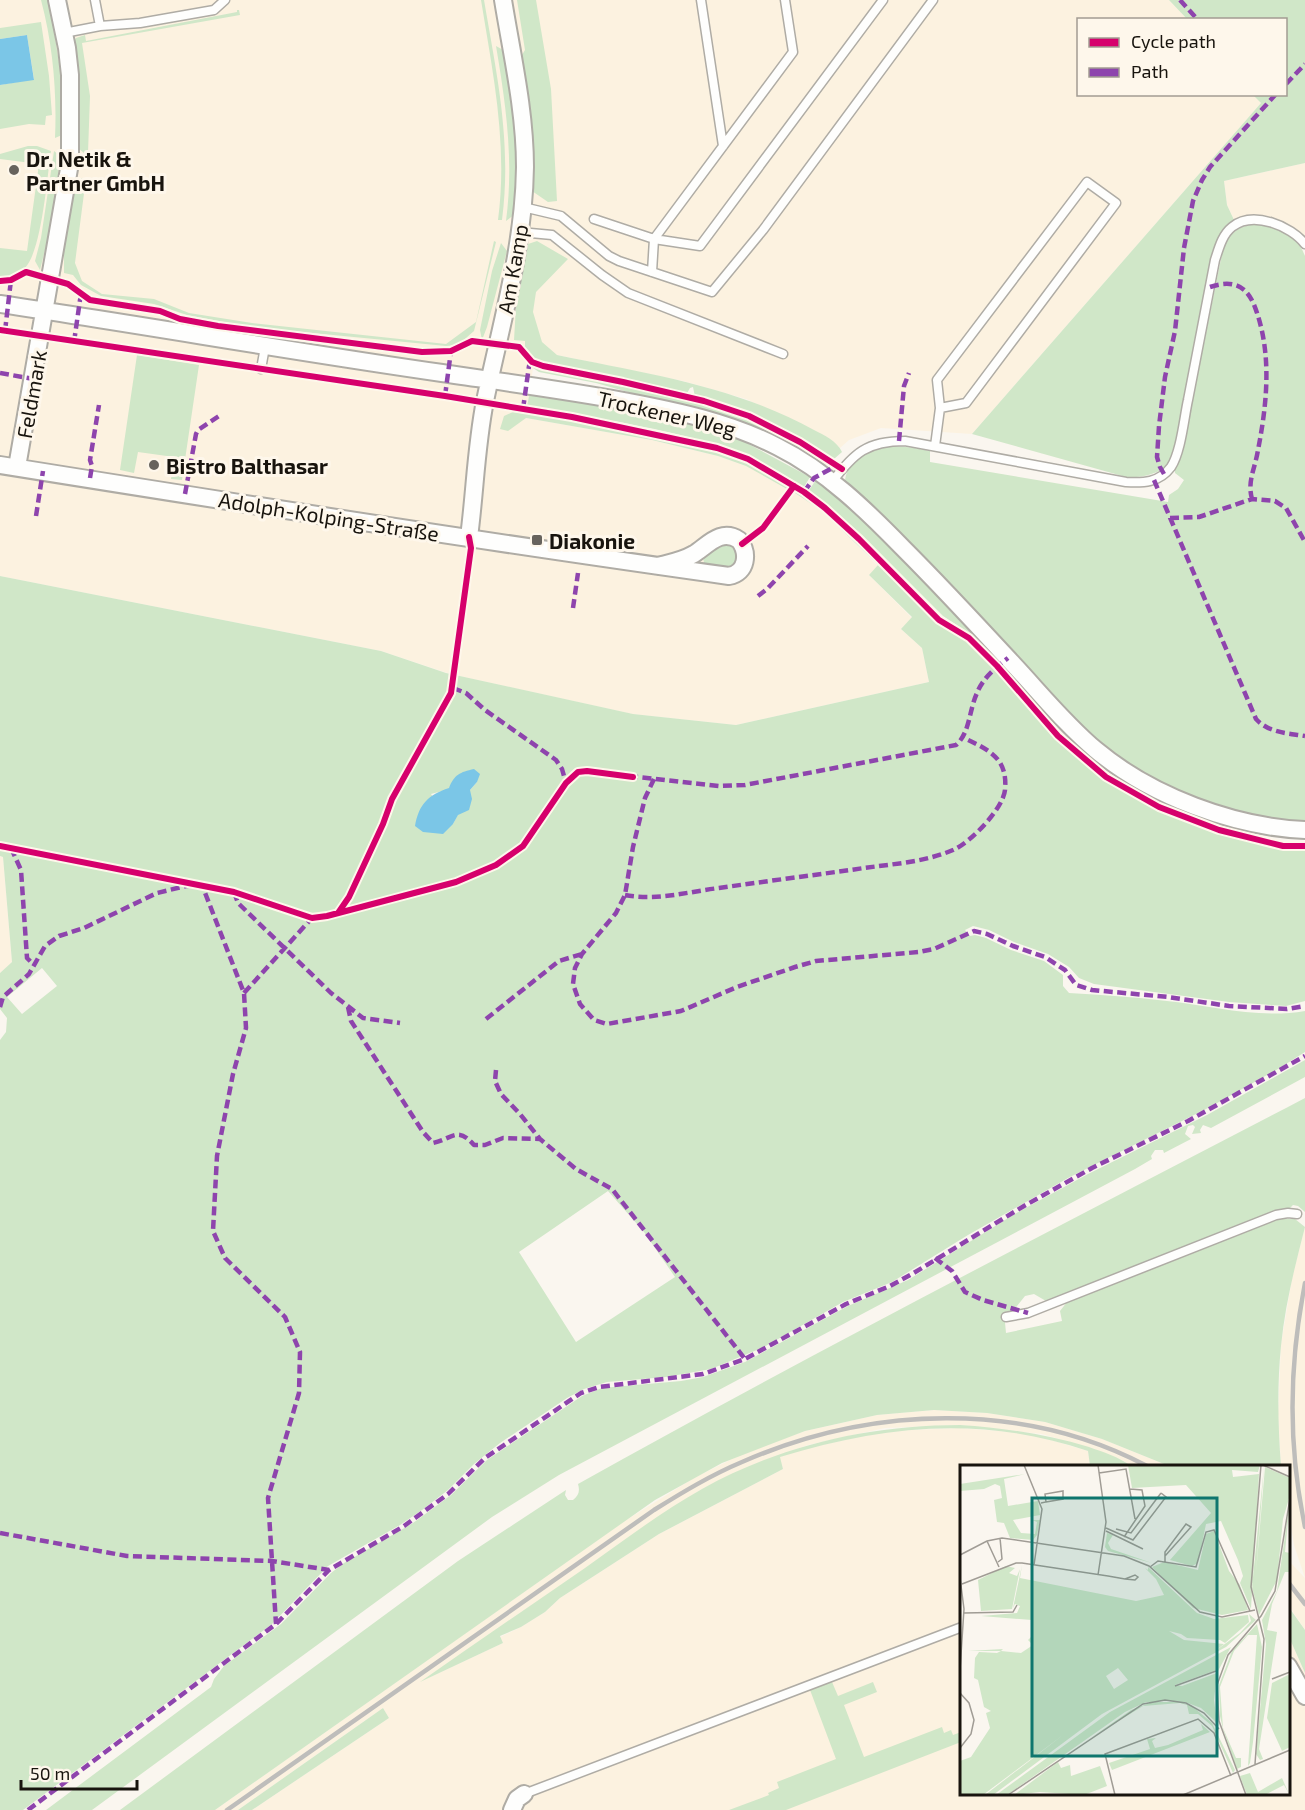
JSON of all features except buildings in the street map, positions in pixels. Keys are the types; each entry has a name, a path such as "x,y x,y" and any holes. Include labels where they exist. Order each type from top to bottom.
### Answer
{"street":[{"name":"Feldmark","path":"17,467 70,164 71,86 57,0"},
{"name":"Am Kamp","path":"469,537 484,403 520,232 523,207 525,166 523,124 503,0"},
{"name":"Trockener Weg","path":"0,303 265,347 601,397 707,419 746,432 779,447 832,482 877,521 1071,727 1098,751 1132,776 1192,805 1238,820 1268,827 1305,830"},
{"name":"Adolph-Kolping-Straße","path":"0,465 658,566 729,576 741,570 745,555 739,540 725,536 714,539 694,554 658,566"},
{"path":"1290,1669 1305,1695"},
{"path":"512,1810 517,1799 524,1794"}],"lane":[{"path":"95,0 100,26"},
{"path":"64,33 214,10 225,0"},
{"path":"700,0 723,146"},
{"path":"652,272 654,239 793,52 785,0"},
{"path":"594,219 654,239 700,246 883,0"},
{"path":"523,207 561,216 609,256 712,292 763,230 933,0"},
{"path":"935,446 939,408 937,380 1087,182 1116,203 966,403 939,408"},
{"path":"832,482 859,451 873,444 887,441 905,441 935,446 1125,482 1139,483 1154,480 1164,474 1174,459 1183,426 1215,261 1224,237 1236,224 1257,220 1280,225 1291,231 1305,244"},
{"path":"520,232 552,235 628,293 783,354"},
{"path":"261,369 265,347"},
{"path":"1006,1317 1028,1313 1276,1215 1288,1212 1297,1214"},
{"path":"524,1794 960,1629"}],"shaded area":[{"path":"0,0 1169,0 1186,18 1077,18 1077,96 1255,96 1261,103 972,434 881,428 849,440 840,448 830,439 746,399 683,381 557,355 533,368 526,418 652,440 718,456 767,476 787,489 760,527 751,533 755,539 767,530 795,493 822,511 878,566 869,575 912,618 901,629 922,648 929,682 736,725 632,714 459,676 458,660 471,575 464,574 450,674 381,651 0,576"},
{"path":"1305,163 1305,236 1293,227 1269,217 1256,215 1234,220 1227,205 1224,181"},
{"path":"0,856 3,857 12,962 0,973"},
{"path":"1305,1227 1305,1578 1294,1545 1290,1521 1290,1465 1281,1465 1278,1414 1281,1345 1292,1278"},
{"path":"934,1410 987,1413 1045,1422 1102,1439 1167,1465 1130,1465 1096,1450 1042,1434 960,1425 885,1428 808,1445 755,1464 700,1490 424,1680 503,1643 500,1637 545,1612 560,1598 659,1534 783,1469 779,1457 808,1448 885,1431 959,1428 1013,1432 1041,1437 1088,1451 1090,1465 960,1465 960,1795 1290,1795 1290,1639 1305,1673 1305,1810 252,1810 389,1718 383,1708 238,1810 215,1810 623,1522 694,1478 748,1451 805,1431 877,1415"},
{"path":"1290,1562 1305,1578 1305,1630 1290,1608"}],"green space":[{"path":"41,0 49,0 61,75 62,135 55,138 53,69 49,34"},
{"path":"481,0 484,0 502,110 505,192 502,220 498,220 501,164 498,110"},
{"path":"517,0 536,0 551,89 557,201 548,202 532,191 531,141 520,58 525,50"},
{"path":"1169,0 1305,0 1305,163 1224,181 1227,205 1234,220 1226,226 1215,246 1180,424 1174,450 1168,463 1154,473 1126,477 972,434 1261,103 1254,96 1287,96 1287,18 1186,18"},
{"path":"237,10 240,15 82,43 90,96 88,153 78,148 73,43 76,38 85,35 86,41 237,12"},
{"path":"41,22 52,115 46,116 45,125 29,124 0,129 0,85 34,79 27,35 0,39 0,28"},
{"path":"496,46 505,51 515,124 518,167 515,214 506,221 509,177 508,133"},
{"path":"28,146 37,146 51,151 40,230 31,259 25,268 14,276 0,279 0,248 27,251 39,164 0,159 0,154"},
{"path":"54,151 60,156 60,162 49,234 40,270 35,261 41,238"},
{"path":"81,178 86,178 75,263 82,281 102,294 154,299 189,313 252,323 446,344 476,322 494,241 496,242 474,331 458,345 446,346 251,327 187,315 154,304 101,296 81,285 73,275 64,273 64,239 73,186"},
{"path":"1256,224 1271,227 1292,237 1305,256 1305,823 1244,814 1191,796 1140,771 1094,740 1063,711 971,606 845,483 847,472 855,461 875,449 892,446 930,451 930,462 1168,502 1169,495 1178,489 1184,480 1175,473 1175,466 1187,427 1223,249 1235,231 1244,226"},
{"path":"537,241 568,259 536,292 533,312 542,342 557,355 656,375 753,402 822,434 834,442 842,452 834,459 767,422 695,397 693,387 686,395 543,364 529,357 525,350 525,341 514,340 516,306 528,244"},
{"path":"501,243 507,251 482,340 480,330 492,271"},
{"path":"137,355 199,365 182,480 171,479 174,457 138,452 134,473 120,470"},
{"path":"535,366 704,404 748,419 799,443 833,464 825,465 646,397 596,383 539,372 533,368"},
{"path":"536,395 642,413 706,428 741,440 810,477 804,487 748,456 695,439 639,426 527,407 529,396"},
{"path":"513,412 571,420 716,450 748,462 789,486 787,489 746,466 718,456 652,440 526,418 508,431 500,429 504,416"},
{"path":"816,480 873,527 984,643 943,616 862,535 809,490"},
{"path":"797,491 823,510 857,540 937,621 967,640 1055,737 1103,779 1158,809 1217,834 1283,850 1305,851 1305,1001 1286,1006 1229,1002 1094,984 1079,978 1069,967 1048,954 989,930 973,926 965,930 970,936 986,938 1011,950 1044,961 1063,975 1063,986 1069,993 1184,1003 1253,1013 1305,1011 1305,1052 1210,1107 1068,1178 968,1235 892,1282 843,1302 764,1347 711,1369 666,1377 607,1382 584,1389 567,1398 500,1443 422,1510 328,1566 272,1624 23,1810 0,1810 0,1040 6,1032 7,1018 0,1009 0,973 12,962 3,857 0,856 0,576 381,651 446,673 633,714 736,725 929,682 922,648 901,629 912,617 869,575 878,565 822,511 795,493","holes":["477,782 470,790 453,824 431,794","42,968 57,986 22,1014 7,997","608,1191 644,1232 675,1277 576,1342 519,1252"]},
{"path":"726,543 734,546 738,554 733,566 718,568 704,563 703,557 706,553"},
{"path":"1305,1060 1305,1077 1211,1128 1203,1125 1201,1133 1192,1134 1195,1127 1188,1126 1185,1134 1191,1139 1164,1153 1163,1150 1155,1150 1151,1156 1152,1159 1135,1169 559,1475 492,1517 92,1810 46,1810 211,1687 224,1666 281,1624 331,1573 413,1523 451,1495 487,1460 582,1396 602,1388 703,1377 745,1362 848,1306 908,1280 1013,1215 1088,1174 1207,1115"},
{"path":"1305,1098 1305,1212 1293,1205 1287,1211 1275,1212 1046,1301 1034,1294 1025,1296 1013,1311 1004,1312 1006,1333 1062,1321 1060,1311 1067,1302 1277,1219 1295,1219 1305,1227 1294,1271 1281,1346 1278,1406 1281,1465 1167,1465 1102,1439 1045,1422 987,1413 934,1410 877,1415 805,1431 722,1463 655,1500 215,1810 120,1810 458,1561 566,1490 565,1495 568,1500 573,1500 578,1493 578,1484 940,1288"},
{"path":"960,1425 1057,1438 1089,1447 1129,1465 1090,1465 1088,1451 1010,1432 933,1428 857,1438 780,1457 783,1469 659,1534 560,1598 545,1612 521,1627 500,1636 503,1643 420,1682 657,1517 702,1489 763,1460 827,1440 926,1426"},
{"path":"1290,1609 1305,1630 1305,1673 1290,1639"},
{"path":"832,1682 838,1696 873,1682 877,1692 844,1705 864,1757 942,1727 944,1733 951,1730 953,1735 960,1732 960,1742 786,1810 729,1810 769,1795 768,1793 779,1788 777,1782 836,1759 810,1690"},
{"path":"383,1708 389,1718 252,1810 238,1810"}],"water":[{"path":"27,35 34,80 0,85 0,39"},
{"path":"474,769 480,774 470,790 472,799 469,810 458,815 443,834 423,832 415,826 422,806 430,797 449,788 458,775"}],"railway":[{"path":"1305,1283 1293,1375 1293,1436 1299,1497 1305,1527"},
{"path":"227,1810 654,1510 719,1472 791,1443 842,1430 893,1421 946,1418 998,1421 1049,1430 1099,1445 1145,1465"},
{"path":"1290,1585 1305,1604"}],"marked path":[{"path":"1180,0 1196,18"},
{"path":"1287,83 1305,64"},
{"path":"1164,474 1157,457 1159,426 1165,377 1175,331 1184,248 1193,201 1210,167 1274,96"},
{"path":"5,331 11,280"},
{"path":"1210,287 1233,284 1244,290 1253,302 1261,327 1266,362 1266,397 1251,481 1252,499"},
{"path":"74,342 80,300 83,294"},
{"path":"445,396 451,351"},
{"path":"523,409 529,366 532,362"},
{"path":"0,373 34,379"},
{"path":"899,441 904,386 909,373"},
{"path":"90,478 92,466 90,460 99,405"},
{"path":"185,494 196,434 198,430 219,416"},
{"path":"804,492 814,478 838,465"},
{"path":"36,516 43,471"},
{"path":"1154,480 1256,719 1272,730 1305,736"},
{"path":"1170,518 1199,517 1252,499 1275,501 1286,508 1305,542"},
{"path":"758,596 808,546"},
{"path":"573,608 578,573"},
{"path":"629,776 719,786 745,785 956,745 964,734 980,688 990,674 1008,658"},
{"path":"453,688 466,693 485,710 556,760 562,769 566,783"},
{"path":"625,895 637,897 672,895 909,862 953,850 985,824 1003,798 1005,790 1003,770 995,756 964,738"},
{"path":"654,779 645,798 633,847 625,895 616,913 582,954 575,968 573,984 580,1004 594,1020 607,1024 681,1011 737,987 816,961 919,952 934,949 974,931 1045,957 1065,970 1076,985 1092,990 1168,997 1229,1006 1287,1009 1305,1006"},
{"path":"11,848 21,870 27,958 33,964"},
{"path":"0,1007 3,997 29,974 45,946 59,936 84,928 157,893 186,886 202,885 244,993 246,1028 233,1074 217,1156 213,1231 225,1258 285,1317 300,1352 299,1393 268,1498 276,1624"},
{"path":"234,892 238,903 331,993 363,1018 400,1023"},
{"path":"244,993 312,918"},
{"path":"486,1019 559,961 582,954"},
{"path":"348,1007 351,1021 423,1132 433,1143 455,1135 463,1136 474,1145 485,1145 503,1138 540,1139"},
{"path":"28,1810 276,1624 329,1570 404,1526 448,1494 485,1458 581,1393 599,1387 703,1374 745,1359 846,1304 890,1286 1092,1168 1188,1121 1305,1056"},
{"path":"496,1070 495,1081 501,1094 540,1139 576,1169 612,1189 745,1359"},
{"path":"935,1258 952,1271 965,1292 983,1300 1028,1313"},
{"path":"0,1533 127,1556 272,1561 329,1570"}],"cycle path":[{"path":"0,281 11,280 26,272 68,284 90,300 160,311 180,319 218,326 422,352 451,351 472,341 519,347 532,362 543,366 704,401 749,416 800,442 842,469"},
{"path":"0,330 572,417 717,448 748,459 804,492 825,508 939,620 969,638 997,666 1058,736 1106,777 1159,807 1219,830 1283,846 1305,846"},
{"path":"742,544 763,528 794,486"},
{"path":"338,913 349,897 383,824 392,799 451,693 471,548 469,537"},
{"path":"0,846 234,892 312,918 456,882 496,865 523,846 566,783 578,772 587,771 633,777"}],"place":[{"name":"Dr. Netik & Partner GmbH","path":"14,170"},
{"name":"Bistro Balthasar","path":"154,465"},
{"name":"Diakonie","path":"537,540"}]}
